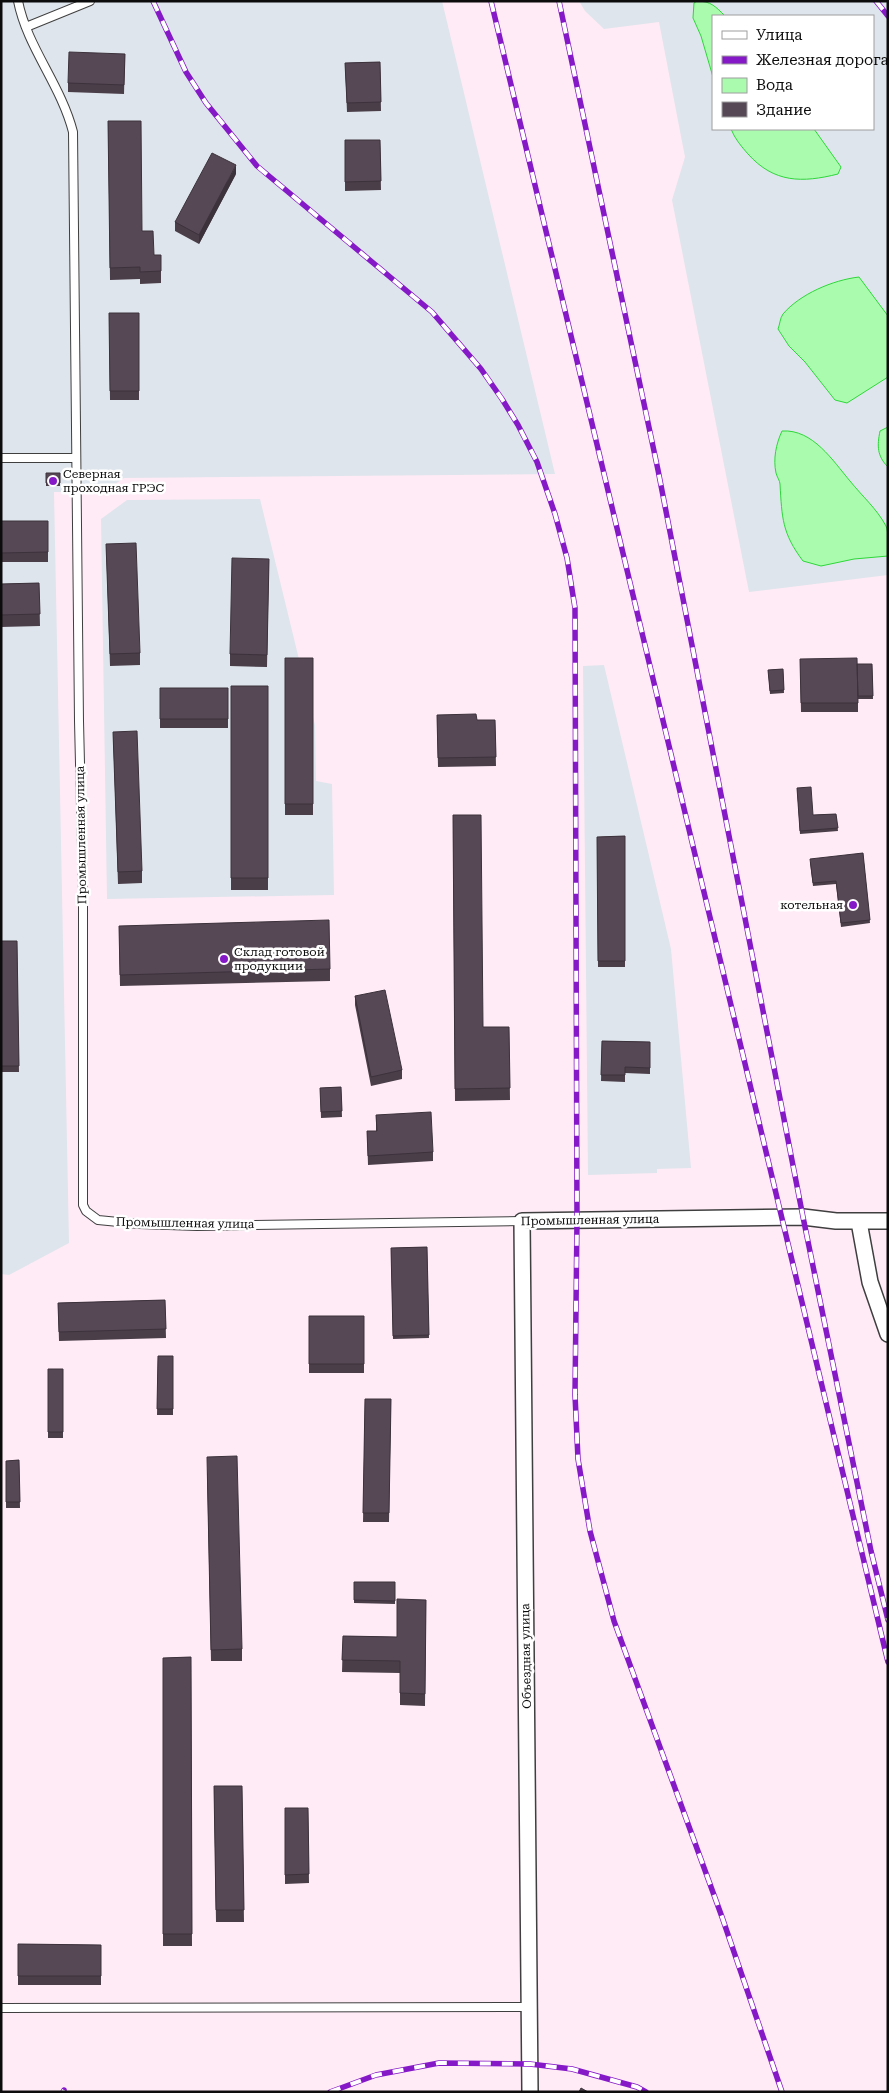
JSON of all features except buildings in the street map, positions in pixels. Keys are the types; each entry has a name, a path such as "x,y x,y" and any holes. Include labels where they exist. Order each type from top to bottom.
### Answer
{"street":[{"name":"Промышленная улица","path":"522,1220 803,1217 859,1222 888,1221"},
{"name":"Объездная улица","path":"522,1220 530,2092"},
{"path":"859,1222 870,1282 888,1334"}],"lane":[{"name":"Промышленная улица","path":"18,1 26,27 67,110 73,132 76,492 83,891 82,1198 86,1212 98,1220 107,1222 197,1226 522,1220"},
{"path":"26,27 90,1"},
{"path":"1,458 76,458"},
{"path":"1,2008 529,2007"}],"shaded area":[{"path":"1,1 442,1 555,474 124,478 103,492 54,492 69,1243 9,1275 1,1274"},
{"path":"579,1 888,1 888,575 749,592 672,200 685,157 659,22 604,29 585,11"},
{"path":"260,499 315,725 316,781 332,784 334,895 107,899 101,519 127,500"},
{"path":"604,665 671,949 691,1168 657,1169 657,1173 588,1175 583,666"}],"water":[{"path":"702,1 710,3 724,15 712,15 712,74 701,36 693,18 694,3"},
{"path":"732,130 815,130 841,167 838,174 825,177 812,179 789,178 768,171 758,164 736,139"},
{"path":"859,277 888,316 888,377 847,403 835,400 805,362 789,346 778,329 783,314 798,300 828,285"},
{"path":"888,427 888,467 880,455 878,441 880,431"},
{"path":"782,431 803,435 813,441 829,456 874,508 887,529 888,556 854,559 821,566 803,561 791,542 784,525 780,483 776,473 775,462 777,446"}],"railway":[{"path":"153,1 186,72 206,103 257,166 432,312 481,369 518,425 537,462 555,514 567,558 575,608 577,1220 575,1395 578,1459 590,1531 614,1621 722,1917 782,2092"},
{"path":"491,1 888,1662"},
{"path":"559,1 658,470 803,1217 871,1551 888,1620"},
{"path":"876,1 888,16"},
{"path":"330,2092 376,2075 439,2063 530,2064 572,2069 637,2087 646,2092"}],"place":[{"name":"Северная проходная ГРЭС","path":"53,481"},
{"name":"котельная","path":"853,905"},
{"name":"Склад готовой продукции","path":"224,959"}]}
